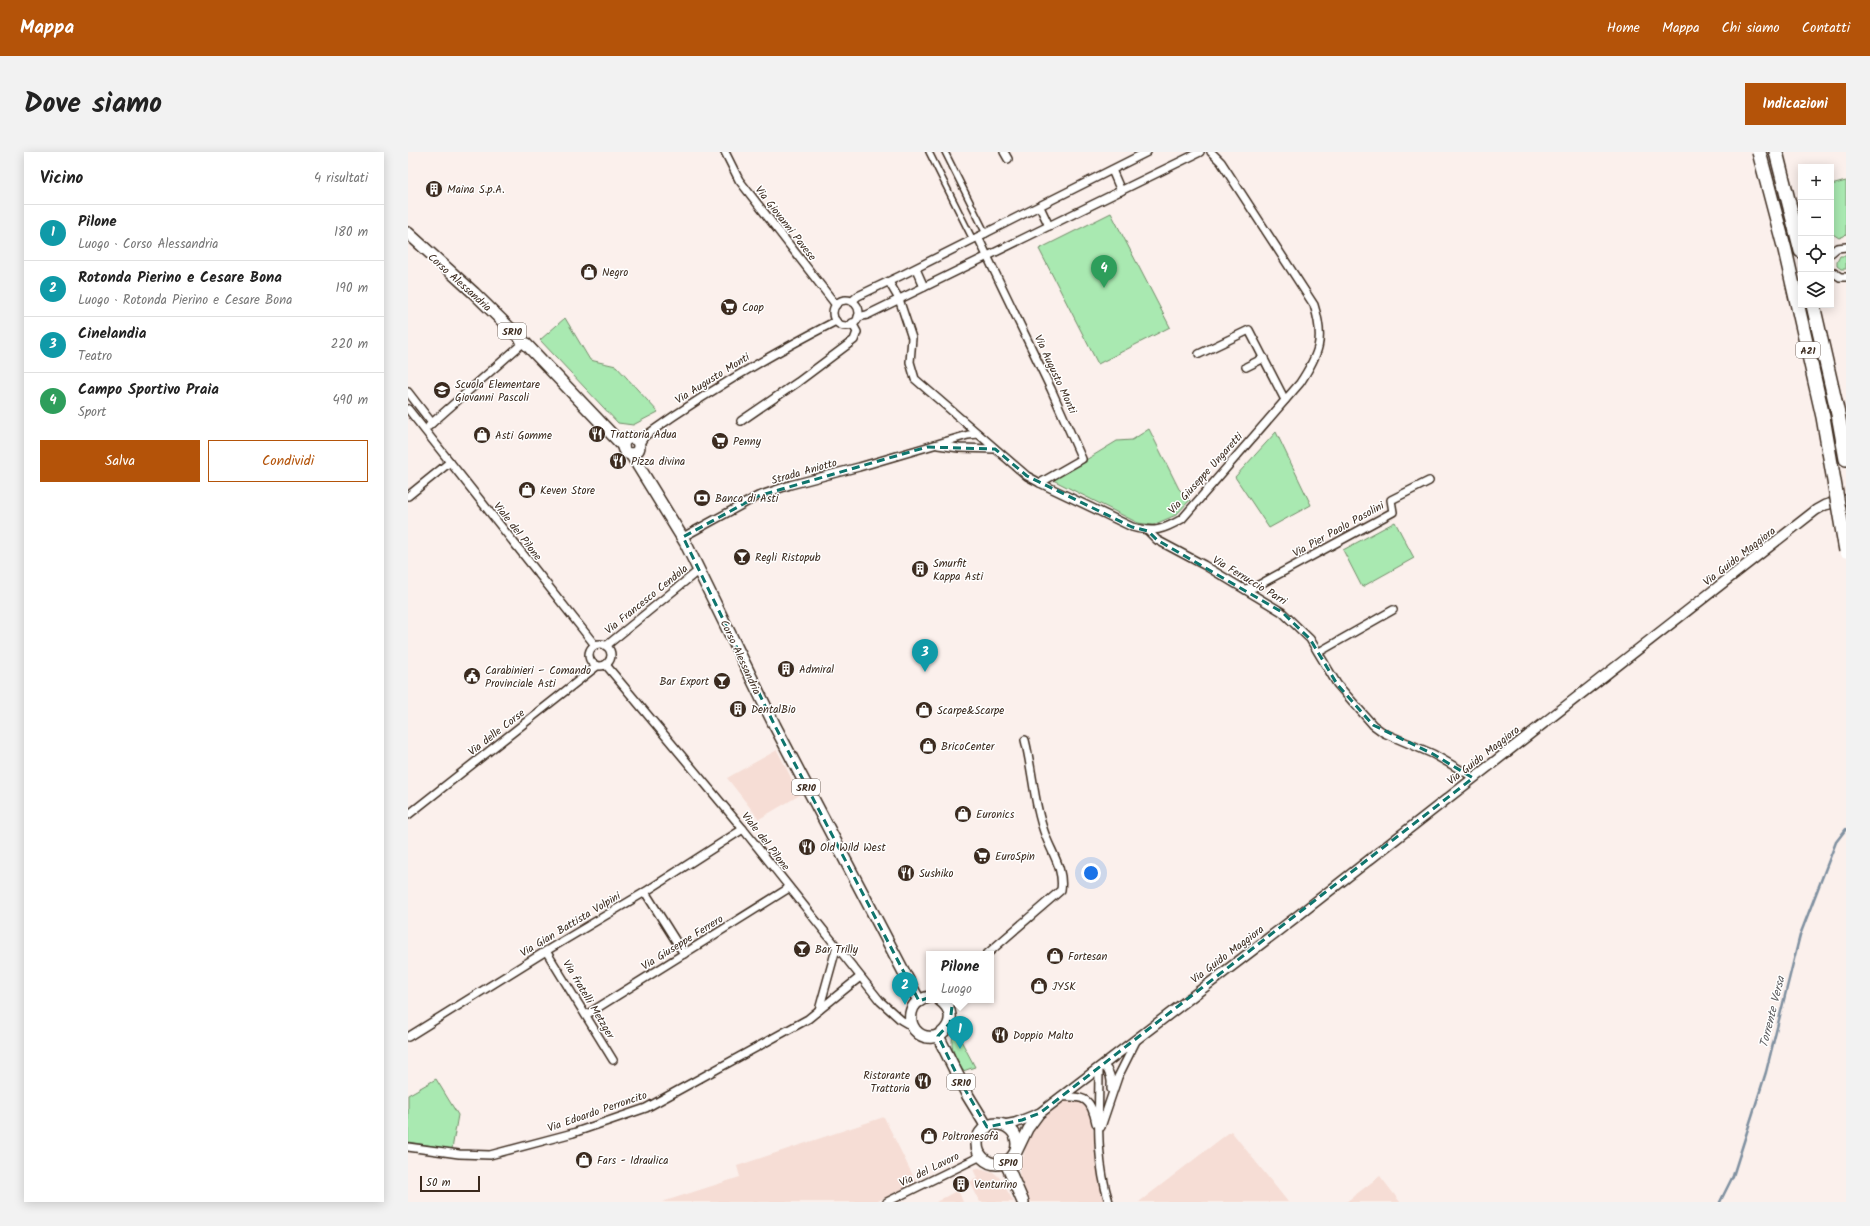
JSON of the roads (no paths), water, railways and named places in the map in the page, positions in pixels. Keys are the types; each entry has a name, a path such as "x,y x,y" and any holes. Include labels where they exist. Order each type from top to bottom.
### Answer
{"highway":[{"name":"A21","path":"1760,152 1785,250 1823,418 1846,551"},
{"path":"1776,152 1798,239"},
{"name":"A21","path":"1814,308 1838,414 1846,459"}],"main road":[{"name":"Corso Alessandria","path":"408,233 474,293 524,342 612,433 632,446 638,463 683,537 774,726 924,999"},
{"name":"SR10","path":"913,1026 910,1015 912,1010 924,999"},
{"path":"913,1026 921,1035 933,1037 938,1036 950,1022 950,1005"},
{"name":"SR10","path":"938,1036 968,1096 987,1127"},
{"path":"987,1127 992,1124 1004,1125"},
{"name":"SP10","path":"987,1127 978,1137 977,1144 980,1156 990,1163 1001,1165 1006,1163 1017,1152 1017,1139 1011,1129 1004,1125"},
{"name":"SP10","path":"1006,1163 1023,1202"}],"street":[{"name":"Via Giovanni Pavese","path":"725,152 739,180 836,305"},
{"path":"929,152 976,239"},
{"path":"945,152 986,234"},
{"path":"852,301 858,296 976,239 1147,152"},
{"path":"858,316 867,315 1200,152"},
{"name":"Via Giuseppe Ungaretti","path":"889,282 899,299 912,338 910,362 915,379 995,449 1027,476 1132,527 1148,531 1169,526 1182,519 1300,383 1313,364 1319,346 1320,325 1314,305 1221,162 1211,152"},
{"path":"1112,170 1121,191"},
{"path":"1040,207 1049,226"},
{"name":"Via Augusto Monti","path":"976,239 988,256 1051,389 1082,459 1040,483"},
{"path":"1834,250 1837,248 1846,247"},
{"path":"916,268 924,287"},
{"path":"1832,272 1840,277 1846,277"},
{"path":"841,300 852,301 858,308 858,316 852,323 846,325 836,321 833,315 836,305 841,300"},
{"name":"Via Augusto Monti","path":"632,446 720,386 778,350 836,321"},
{"path":"741,422 854,340 857,332 852,323"},
{"path":"1199,354 1247,330 1251,332 1285,400"},
{"path":"424,430 524,342"},
{"path":"1246,367 1264,358"},
{"path":"408,392 432,423"},
{"name":"Viale del Pilone","path":"408,409 595,645"},
{"name":"Strada Aniotto","path":"683,537 764,494 790,485 859,467 927,446 938,445 968,435 978,434"},
{"name":"Strada Aniotto","path":"938,445 959,448 995,449"},
{"path":"408,496 450,462"},
{"name":"Via Pier Paolo Pasolini","path":"1244,589 1255,587 1393,512 1391,500 1429,481"},
{"name":"Via Guido Maggiora","path":"1017,1152 1028,1129 1040,1113 1060,1097 1101,1067 1138,1036 1473,778 1816,510 1846,500"},
{"name":"Via Ferruccio Parri","path":"1148,531 1157,540 1204,565 1282,612 1310,639 1319,652 1336,684 1373,725 1384,733 1434,754 1473,778"},
{"name":"Via Francesco Cendola","path":"606,646 699,570"},
{"path":"1319,652 1393,610"},
{"path":"601,644 606,646 611,656 606,665 597,666 589,658 590,651 595,645 601,644"},
{"name":"Viale del Pilone","path":"606,665 743,829 836,949 880,1002 901,1020 913,1026"},
{"name":"Via delle Corse","path":"408,815 597,666"},
{"path":"991,951 1056,896 1062,884 1060,870 1045,835 1039,816 1025,740"},
{"name":"Via Gian Battista Volpini","path":"408,1037 546,950 645,892 743,829"},
{"name":"Via Giuseppe Ferrero","path":"586,1016 789,888"},
{"path":"645,892 684,954"},
{"path":"819,1011 836,949"},
{"name":"Via fratelli Metzger","path":"546,950 613,1060"},
{"name":"Via Edoardo Perroncito","path":"408,1148 459,1154 490,1155 573,1133 646,1108 808,1019 860,977"},
{"name":"Via Guido Maggiora","path":"1098,1137 1111,1097 1126,1059 1138,1036"},
{"name":"Via Guido Maggiora","path":"1101,1067 1108,1069 1112,1084 1111,1097"},
{"name":"Via Guido Maggiora","path":"1098,1137 1101,1067"},
{"name":"Via Guido Maggiora","path":"1060,1097 1077,1097 1088,1101 1093,1109 1101,1164 1109,1202"},
{"name":"Via Guido Maggiora","path":"1004,1125 1015,1123 1040,1113"},
{"name":"Via del Lavoro","path":"886,1202 980,1156"}],"waterway":[{"name":"Torrente Versa","path":"1720,1202 1733,1176 1766,1072 1800,935 1836,842 1846,829"}],"place":[{"name":"Maina S.p.A.","path":"434,189"},
{"name":"Negro","path":"589,272"},
{"name":"Campo Sportivo Praia","path":"1104,288"},
{"name":"Coop","path":"729,307"},
{"name":"Scuola Elementare Giovanni Pascoli","path":"442,390"},
{"name":"Trattoria Adua","path":"597,434"},
{"name":"Asti Gomme","path":"482,435"},
{"name":"Penny","path":"720,441"},
{"name":"Pizza divina","path":"618,461"},
{"name":"Keven Store","path":"527,490"},
{"name":"Banca di Asti","path":"702,498"},
{"name":"Regli Ristopub","path":"742,557"},
{"name":"Smurfit Kappa Asti","path":"920,569"},
{"name":"Admiral","path":"786,669"},
{"name":"Cinelandia","path":"925,672"},
{"name":"Carabinieri – Comando Provinciale Asti","path":"472,676"},
{"name":"Bar Export","path":"722,681"},
{"name":"DentalBio","path":"738,709"},
{"name":"Scarpe&Scarpe","path":"924,710"},
{"name":"BricoCenter","path":"928,746"},
{"name":"Euronics","path":"963,814"},
{"name":"Old Wild West","path":"807,847"},
{"name":"EuroSpin","path":"982,856"},
{"name":"Sushiko","path":"906,873"},
{"name":"Bar Trilly","path":"802,949"},
{"name":"Fortesan","path":"1055,956"},
{"name":"JYSK","path":"1039,986"},
{"name":"Rotonda Pierino e Cesare Bona","path":"905,1005"},
{"name":"Doppio Malto","path":"1000,1035"},
{"name":"Pilone","path":"960,1049"},
{"name":"Ristorante Trattoria","path":"923,1081"},
{"name":"Poltronesofà","path":"929,1136"},
{"name":"Fars - Idraulica","path":"584,1160"},
{"name":"Venturino","path":"961,1184"}]}
